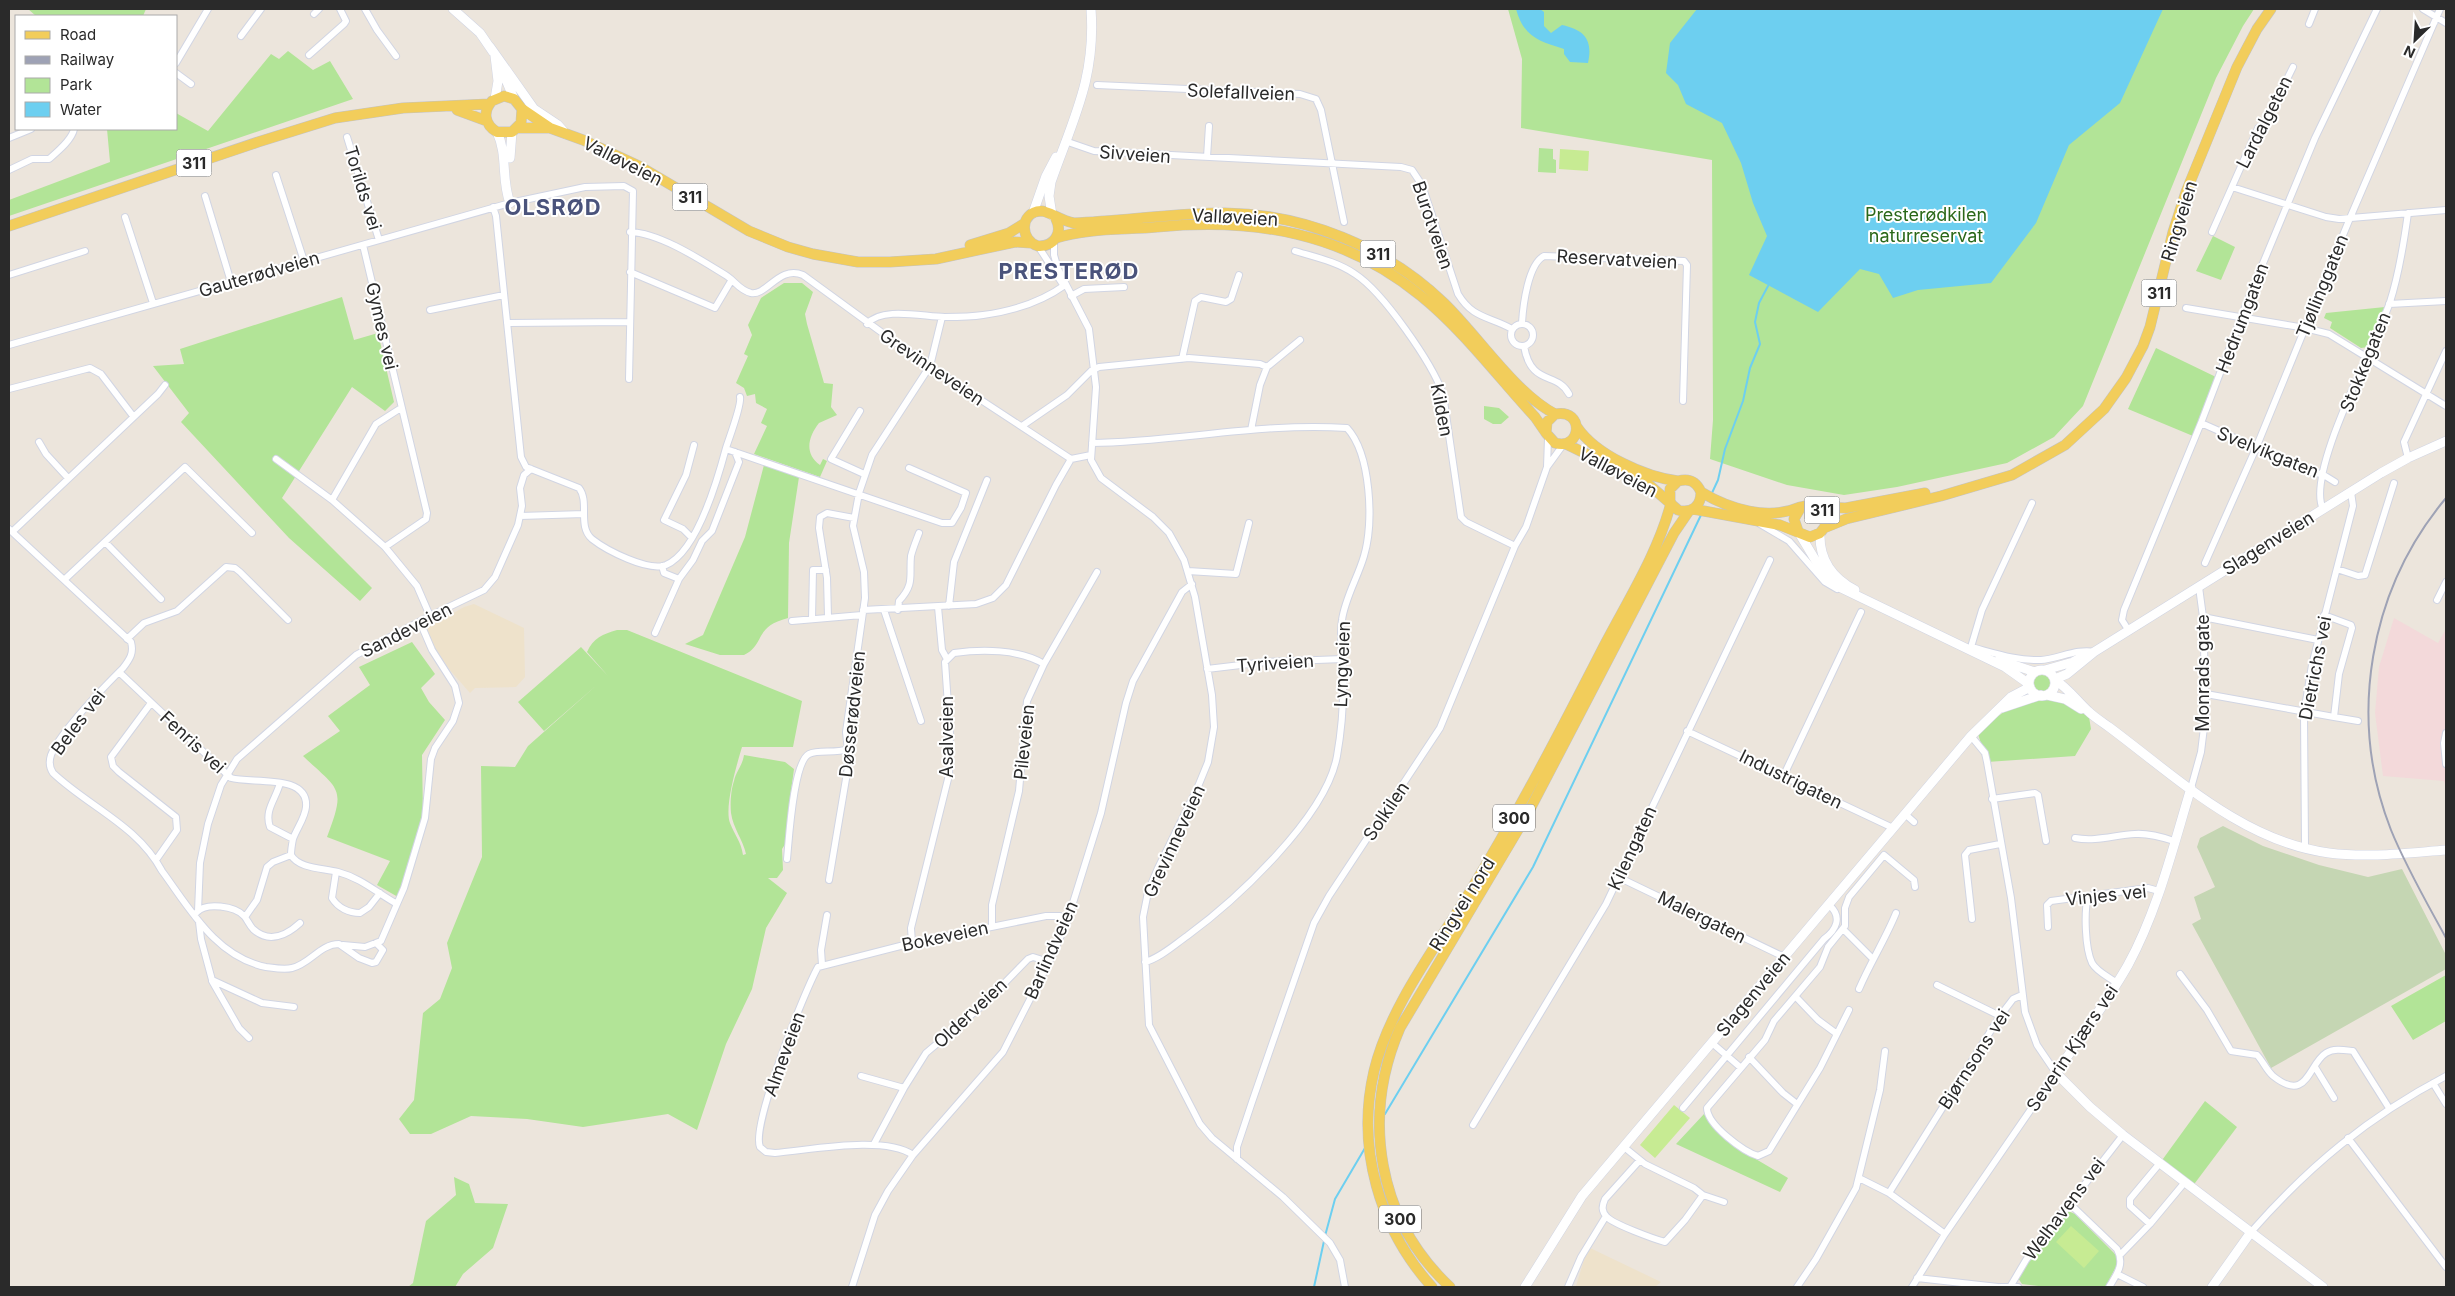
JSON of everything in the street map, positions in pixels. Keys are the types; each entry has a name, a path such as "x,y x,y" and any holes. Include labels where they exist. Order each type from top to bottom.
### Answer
{"main road":[{"path":"453,9 480,33 534,109 558,125 566,134"},
{"path":"1055,240 1059,226 1054,217 1050,191 1064,144 1085,88 1093,36 1092,9"},
{"name":"Ringveien","path":"1756,522 1780,525 1810,537 1846,519 1988,484 2012,475 2050,455 2091,422 2120,388 2138,356 2150,327 2173,232 2186,192 2237,66 2257,29 2271,9"},
{"path":"490,47 514,99"},
{"path":"486,121 486,112 492,102 498,81 495,56"},
{"name":"311","path":"9,226 335,118 381,110 492,102 504,96 514,99 522,109"},
{"name":"311","path":"442,107 461,110 486,121 491,129 497,132 515,130"},
{"path":"510,203 512,194 509,151 515,130 522,119 522,109"},
{"name":"Valløveien","path":"522,109 550,128 625,159 730,221 788,247 833,259 858,262 936,259 1010,242 1034,245"},
{"name":"Valløveien","path":"515,130 550,128"},
{"path":"497,132 504,151 507,193 510,203"},
{"path":"1033,213 1046,176 1064,144"},
{"name":"311","path":"1025,223 1033,213 1040,211 1054,217"},
{"name":"Valløveien","path":"1054,217 1074,223 1193,214 1247,214 1293,222 1343,238 1395,265 1430,290 1460,319 1531,398 1555,414 1563,413 1571,417 1590,443 1616,459 1652,475 1678,481 1689,480 1695,482 1707,496 1727,506 1766,514 1780,513 1801,507"},
{"path":"1025,223 1024,234 1034,245"},
{"name":"Valløveien","path":"920,260 1006,235 1025,223"},
{"name":"Valløveien","path":"1055,240 1077,233 1177,225 1237,224 1297,233 1342,248 1398,279 1439,312 1535,418 1555,443 1564,444 1648,484 1678,510 1697,510 1756,522"},
{"name":"311","path":"1034,245 1047,246 1055,240"},
{"path":"1547,435 1547,422 1555,414"},
{"name":"Valløveien","path":"1564,444 1574,438 1577,427"},
{"name":"Slagenveien","path":"2045,670 2073,662 2094,652 2351,492 2408,458 2446,441"},
{"name":"Valløveien","path":"1670,502 1670,489 1678,481"},
{"name":"Ringveien","path":"1801,507 1812,504 1839,509 1940,491 1951,492"},
{"path":"1697,510 1698,505 1707,496"},
{"name":"Ringvei nord","path":"1432,1287 1411,1262 1392,1229 1377,1188 1368,1133 1368,1109 1373,1074 1387,1031 1409,990 1495,851 1638,581 1664,527 1670,502"},
{"name":"311","path":"1799,532 1794,518 1801,507"},
{"name":"311","path":"1820,507 1826,517 1822,531"},
{"name":"Ringvei nord","path":"1450,1287 1418,1250 1399,1216 1386,1180 1379,1136 1379,1114 1387,1064 1400,1028 1528,813 1674,533 1697,510"},
{"path":"1822,531 1823,558 1828,568 1841,582 1971,647 2034,672 2045,670 2052,674 2055,680 2064,686 2090,714"},
{"path":"1799,532 1822,571 1847,593 2004,667 2030,686 2034,693 2065,699 2090,714 2191,788 2244,824 2271,838 2328,853 2370,856 2446,850"},
{"name":"Slagenveien","path":"2055,680 2067,674 2094,652"},
{"path":"2030,686 2034,672"},
{"path":"2044,695 2053,690 2055,680"},
{"name":"Slagenveien","path":"1525,1287 1582,1196 1971,736 2011,697 2030,686"},
{"name":"Slagenveien","path":"1995,711 2016,702 2044,695"},
{"name":"Severin Kjærs vei","path":"2056,1073 2117,983 2136,948 2159,891 2191,788"},
{"path":"2056,1073 2090,1107 2124,1135 2323,1287"},
{"path":"2212,1287 2252,1232"}],"street":[{"path":"178,60 208,9"},
{"path":"241,36 261,9"},
{"path":"314,14 319,9"},
{"path":"309,55 344,24 346,21 340,9"},
{"path":"365,9 377,30 396,56"},
{"path":"2309,24 2315,9"},
{"name":"Hedrumgaten","path":"2129,631 2122,620 2123,614 2315,138 2377,9"},
{"path":"2423,9 2446,23"},
{"name":"Tjøllinggaten","path":"2205,563 2256,448 2350,218 2440,9"},
{"name":"Lardalgeten","path":"2212,232 2258,128 2265,124 2292,67"},
{"path":"178,74 191,84"},
{"name":"Solefallveien","path":"1097,85 1309,96 1316,99 1319,104 1344,222"},
{"path":"1208,157 1209,126"},
{"path":"9,138 29,130"},
{"path":"9,170 32,159 48,159 64,145 73,130"},
{"name":"Torilds vei","path":"347,137 379,240"},
{"name":"Sivveien","path":"1064,144 1094,151 1332,164"},
{"name":"Burotveien","path":"1332,164 1404,167 1418,170 1458,294 1465,305 1474,313 1512,329"},
{"path":"276,175 304,261"},
{"name":"Gauterødveien","path":"9,345 493,207 579,187 624,186 633,191 630,232 629,379"},
{"path":"2232,186 2314,215 2350,218 2446,210"},
{"path":"205,196 231,282"},
{"path":"493,207 496,216 518,448 524,464 531,469 579,488 582,494 586,530 596,542 632,560 651,566 662,566 672,561 691,537 711,498 740,397"},
{"name":"Stokkegaten","path":"2323,509 2320,501 2322,474 2326,455 2390,304 2408,213"},
{"path":"125,217 153,303"},
{"path":"630,232 661,239 726,276 731,281 714,308 630,272"},
{"path":"792,622 884,610 985,602 1000,594 1071,459 1090,455 1092,443 1095,368 1089,329 1056,264 1055,240"},
{"name":"Gymes vei","path":"363,244 427,513 426,519 418,526 385,547"},
{"path":"1034,245 1065,285"},
{"path":"9,275 85,251"},
{"name":"Kilden","path":"1294,251 1335,264 1355,274 1370,287 1406,331 1437,378 1443,394 1461,517 1466,522 1515,546"},
{"name":"Reservatveien","path":"1522,323 1524,301 1534,267 1536,262 1544,256 1684,261 1687,265 1688,286 1683,401"},
{"name":"Grevinneveien","path":"731,281 737,287 754,293 782,276 796,273 810,280 867,324 1071,459"},
{"path":"1182,359 1195,301 1201,297 1229,300 1233,297 1239,275"},
{"path":"867,324 873,318 894,314 942,317 982,315 1047,298 1065,285"},
{"path":"1071,296 1084,289 1124,287"},
{"path":"430,310 504,295"},
{"path":"2390,304 2446,301"},
{"path":"2186,308 2305,328 2329,334 2446,406"},
{"name":"Døsserødveien","path":"830,880 849,761 846,732 866,580 854,536 854,518 858,493 864,474 882,437 930,366 942,317"},
{"path":"507,323 630,322"},
{"path":"1522,323 1529,326 1533,332 1531,342 1524,346 1518,345 1513,341 1511,334 1512,329 1522,323"},
{"path":"1251,430 1260,385 1267,367 1300,340"},
{"path":"1524,346 1532,368 1540,376 1565,388 1569,394"},
{"path":"2408,458 2404,442 2446,351"},
{"path":"1022,426 1067,395 1095,368 1182,359 1260,364 1267,367"},
{"path":"9,389 90,368 101,374 133,416"},
{"path":"165,385 158,394 11,530 127,638 151,620 177,611 226,567 240,572 288,620"},
{"path":"332,500 376,424 401,408"},
{"path":"860,410 831,459 864,474"},
{"name":"Svelvikgaten","path":"2201,423 2314,473 2322,474 2335,482"},
{"name":"Lyngveien","path":"1092,443 1251,430 1320,426 1347,428 1355,439 1365,472 1369,521 1365,553 1342,619 1343,659 1337,755 1332,774 1317,802 1274,858 1242,890 1191,933 1160,955 1145,962"},
{"name":"Solkilen","path":"1547,435 1547,467"},
{"path":"39,442 46,454 68,478"},
{"name":"Solkilen","path":"1237,1159 1237,1147 1314,923 1329,896 1440,728 1515,546 1526,527 1547,467 1564,444"},
{"path":"691,537 683,529 664,520 686,475 694,445"},
{"path":"726,450 942,522 952,523 961,508 966,493 909,468"},
{"path":"655,633 679,580 693,560 702,541 712,531 722,510 739,462 735,452"},
{"name":"Grevinneveien","path":"1090,455 1100,478 1153,517 1169,533 1188,571 1207,669 1214,727 1211,751 1198,789 1148,892 1143,916 1146,1011 1152,1033 1200,1124 1328,1241 1340,1260 1345,1287"},
{"path":"276,459 332,500 385,547 417,586 430,616"},
{"path":"64,580 185,467 252,534"},
{"name":"Sandeveien","path":"249,1038 239,1028 212,980 201,939 198,916 200,863 205,836 211,812 227,774 246,750 356,655 430,616 476,596 490,584 520,516 520,488 524,475 531,469"},
{"path":"950,606 954,562 987,480"},
{"path":"2336,569 2358,576 2365,575 2394,482"},
{"name":"Dietrichs vei","path":"2304,848 2304,713 2318,640 2353,506 2351,492"},
{"path":"2032,503 1982,610 1971,647 2010,657 2035,660 2054,659 2086,650 2094,652"},
{"path":"828,617 826,570 819,528 820,517 827,513 854,518"},
{"path":"520,516 584,514"},
{"path":"1756,522 1780,535 1796,547 1825,582 1847,593"},
{"path":"1188,571 1236,574 1250,523"},
{"path":"898,610 899,600 908,592 911,582 911,559 919,533"},
{"path":"104,542 161,599"},
{"name":"Kilengaten","path":"1473,1125 1587,938 1770,560"},
{"path":"662,566 664,573 679,580"},
{"path":"812,619 813,570 826,570"},
{"name":"Pileveien","path":"992,926 992,905 1019,791 1027,701 1044,664 1097,572"},
{"path":"2437,600 2446,582"},
{"name":"Barlindveien","path":"852,1287 875,1215 888,1191 913,1155 1003,1052 1049,962 1067,922 1101,813 1126,703 1133,681 1173,606 1182,592 1192,584"},
{"name":"Monrads gate","path":"2191,788 2201,752 2206,694 2203,617 2199,587"},
{"name":"Asalveien","path":"912,943 911,928 949,775 950,734 944,667 947,659 942,650 938,607"},
{"path":"884,610 921,721"},
{"path":"1782,777 1861,612"},
{"path":"2324,615 2342,620 2351,625 2352,628 2339,674 2334,717"},
{"path":"2203,617 2318,640"},
{"path":"342,944 359,958 372,963 376,962 383,950 376,944 384,934 395,903 404,888 426,818 431,759 435,748 453,721 459,703 455,686 432,650 420,622"},
{"name":"Beles vei","path":"127,638 131,642 132,653 119,672 52,752 50,769 60,780 123,825 156,860 215,939 234,956 247,962 270,968 292,968 302,964 332,944 366,947 376,944"},
{"path":"947,659 954,653 982,652 1024,655 1044,664"},
{"name":"Tyriveien","path":"1207,669 1266,662 1343,659"},
{"name":"Fenris vei","path":"119,672 227,774 239,780 280,783 297,787 305,796 306,809 293,839 290,855"},
{"path":"2206,694 2219,694 2304,713 2358,721"},
{"path":"151,703 111,758 113,766 119,772 176,817 177,830 156,860"},
{"name":"Industrigaten","path":"1687,731 1894,828"},
{"path":"2446,733 2444,743 2446,764"},
{"name":"Bjørnsons vei","path":"1889,1193 2000,1016 2014,999 2022,995 2011,898 1984,753 1971,736"},
{"path":"786,859 793,801 801,764 812,752 833,753 848,749"},
{"path":"280,783 268,812 267,820 270,827 293,839"},
{"path":"1992,799 2038,795 2046,841"},
{"path":"1906,814 1914,822"},
{"path":"2075,838 2090,840 2136,834 2152,835 2174,841"},
{"path":"1972,919 1965,855 1969,850 2000,844"},
{"path":"245,917 257,900 267,867 273,862 290,855 301,864 336,872 359,880 395,903"},
{"name":"Slagenveien","path":"1797,1104 1769,1152 1758,1156 1735,1144 1708,1115 1707,1108 1765,1040 1774,1020 1796,997 1820,967 1832,938 1843,929 1849,897 1884,855 1914,880 1915,887"},
{"path":"336,872 332,898 338,906 360,913 369,907 380,893"},
{"name":"Malergaten","path":"1618,877 1780,955 1786,956"},
{"name":"Vinjes vei","path":"2048,927 2046,908 2048,902 2148,888 2159,891"},
{"path":"2088,896 2086,914 2092,962 2102,973 2117,983"},
{"path":"1683,1108 1824,939 1832,938 1838,921 1836,914 1829,904"},
{"path":"198,916 202,908 220,907 245,917 253,929 271,936 286,935 300,922"},
{"path":"1859,989 1872,958 1887,936 1896,913"},
{"path":"822,965 820,950 827,915"},
{"name":"Bokeveien","path":"822,965 992,926 1055,915 1067,922"},
{"path":"1843,929 1872,958"},
{"name":"Olderveien","path":"874,1144 904,1088 926,1053 983,1005 1021,964 1033,957 1049,962"},
{"name":"Almeveien","path":"822,965 818,967 805,995 774,1077 759,1135 760,1147 766,1152 775,1153 874,1144"},
{"path":"2180,974 2207,1010 2231,1052 2257,1055 2270,1073 2280,1080 2291,1084 2306,1081 2327,1052 2337,1050 2353,1051 2389,1108"},
{"path":"212,980 262,1003 294,1007"},
{"path":"1937,985 2000,1016"},
{"path":"2022,995 2029,1028 2037,1045 2056,1073"},
{"name":"Slagenveien","path":"1796,997 1818,1020 1838,1034"},
{"path":"1749,1057 1783,1093 1797,1104 1820,1068 1849,1010"},
{"path":"1712,1043 1740,1067"},
{"path":"1797,1287 1833,1229 1859,1178 1880,1090 1886,1051"},
{"path":"2315,1067 2334,1098"},
{"name":"Severin Kjærs vei","path":"1912,1287 1945,1234 2056,1073"},
{"path":"861,1076 904,1088"},
{"path":"2252,1232 2297,1181 2348,1138 2389,1108 2446,1076"},
{"path":"2433,1083 2446,1104"},
{"name":"Welhavens vei","path":"2010,1287 2026,1260 2124,1135"},
{"path":"2348,1138 2446,1267"},
{"path":"874,1144 892,1146 913,1155"},
{"path":"1624,1147 1660,1173 1694,1188 1703,1195 1724,1202"},
{"path":"1640,1160 1605,1199 1602,1206 1606,1216 1665,1242 1685,1220 1703,1195"},
{"path":"2150,1224 2130,1206 2130,1199 2160,1163"},
{"path":"1859,1178 1889,1193 1945,1234"},
{"path":"2120,1255 2150,1224 2185,1182"},
{"path":"2069,1204 2117,1249 2120,1255 2120,1267 2109,1287"},
{"path":"1568,1287 1581,1256 1606,1216"},
{"path":"2117,1274 2143,1287"},
{"path":"1917,1278 2000,1287 2018,1287"}],"shaded area":[{"path":"474,604 524,628 525,677 516,687 475,688 470,693 449,669 431,642 427,628 464,607"},
{"path":"2394,618 2438,643 2446,629 2446,789 2444,781 2383,776 2375,713 2379,667"},
{"path":"1588,1247 1661,1282 1655,1287 1576,1286"}],"green space":[{"path":"28,9 146,9 143,15 35,15"},
{"name":"Presterødkilen naturreservat","path":"1508,9 2254,9 2216,78 2083,406 2054,437 2007,463 1897,487 1844,495 1787,485 1710,459 1713,420 1712,160 1521,128 1522,59"},
{"path":"288,51 313,70 330,61 353,99 9,216 9,200 110,162 107,130 178,130 178,114 208,131 271,54 279,59"},
{"path":"1539,148 1553,149 1553,159 1556,160 1556,173 1538,172"},
{"path":"1560,149 1589,151 1588,171 1559,169"},
{"path":"2213,236 2235,247 2221,280 2196,271"},
{"path":"784,283 802,283 813,292 805,314 807,324 824,383 833,384 831,407 837,415 819,423 812,434 809,445 815,461 820,465 823,459 827,461 820,477 754,454 767,426 761,423 767,409 756,403 755,394 747,396 744,388 736,383 748,356 744,354 752,335 748,325 761,298"},
{"path":"342,297 354,340 378,333 394,402 385,411 352,387 282,498 372,588 360,601 289,538 181,422 189,413 153,366 184,364 180,349"},
{"path":"2385,307 2368,347 2361,348 2330,328 2332,322 2324,318 2326,313"},
{"path":"2156,348 2216,377 2193,436 2128,409"},
{"path":"1484,406 1499,408 1509,417 1501,424 1493,424 1484,419"},
{"path":"764,465 799,477 789,543 788,618 769,626 751,651 744,655 720,655 685,644 703,635 745,537"},
{"path":"617,630 627,630 802,701 793,747 742,747 734,774 730,796 729,816 743,855 746,854 731,813 731,792 744,755 785,762 794,769 789,806 789,838 782,849 783,870 777,878 768,878 787,893 766,928 752,989 726,1044 697,1130 668,1114 583,1127 527,1119 471,1116 431,1134 410,1134 399,1119 414,1100 423,1013 440,999 452,968 447,943 482,857 481,766 515,767 528,746 598,684 544,731 518,702 581,647 608,676 587,652 592,643 599,637"},
{"path":"412,642 435,674 421,688 429,702 445,720 422,755 423,816 398,897 377,885 390,861 327,837 338,799 336,791 325,776 303,756 340,731 328,716 370,685 359,667"},
{"path":"2042,675 2048,677 2050,683 2048,689 2042,691 2036,689 2034,683 2036,677"},
{"path":"2052,698 2062,701 2089,717 2091,729 2075,756 1987,762 1978,734 2011,708 2029,701"},
{"path":"2223,826 2263,846 2319,865 2368,877 2402,869 2446,955 2446,969 2271,1068 2192,924 2201,919 2194,897 2215,887 2197,847 2200,838"},
{"path":"2446,975 2446,1021 2413,1040 2391,1006"},
{"path":"2205,1101 2237,1127 2192,1187 2160,1163"},
{"path":"1674,1105 1690,1118 1655,1158 1640,1145"},
{"path":"1704,1114 1737,1148 1788,1178 1780,1192 1676,1144"},
{"path":"454,1177 469,1184 475,1203 508,1204 493,1248 463,1274 455,1287 408,1287 413,1283 426,1221 456,1195"},
{"path":"2068,1211 2075,1214 2117,1256 2117,1265 2106,1286 2047,1287 2022,1284 2018,1278 2025,1266"},
{"path":"2071,1226 2099,1251 2084,1268 2056,1242"}],"water":[{"path":"1516,9 1540,9 1544,12 1544,26 1551,33 1562,25 1582,33 1588,42 1588,63 1570,62 1564,54 1564,49 1533,36 1523,26"},
{"path":"1697,9 2163,9 2120,103 2069,145 2036,223 1991,283 1918,290 1893,298 1879,274 1860,269 1818,312 1749,275 1767,236 1753,203 1741,163 1722,123 1686,104 1678,85 1666,73 1670,43"}],"waterway":[{"path":"1711,495 1718,480 1725,449 1743,401 1750,368 1760,344 1755,322 1759,303 1768,286"},
{"path":"1385,1114 1533,867 1701,515"},
{"path":"1325,1236 1335,1199 1365,1148"},
{"path":"1314,1287 1324,1241"}],"railway":[{"path":"2446,498 2420,534 2399,573 2383,614 2373,656 2369,700 2370,744 2378,787 2391,830 2410,871 2446,938"}],"district":[{"name":"OLSRØD","path":"553,207"},
{"name":"PRESTERØD","path":"1069,271"}]}
